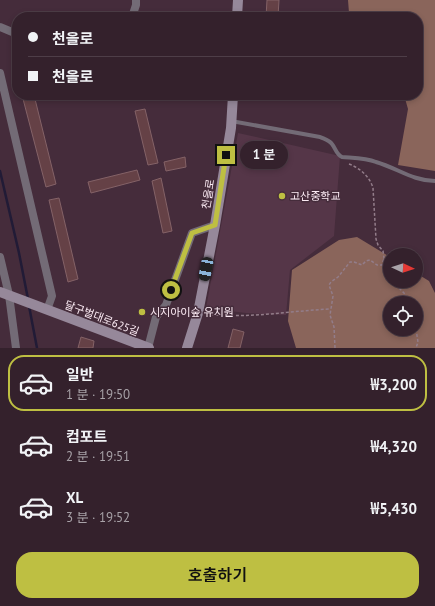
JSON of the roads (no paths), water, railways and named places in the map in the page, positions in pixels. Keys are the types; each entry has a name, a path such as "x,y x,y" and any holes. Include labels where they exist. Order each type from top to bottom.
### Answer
{"street":[{"path":"134,12 136,0"},
{"path":"237,12 238,0"},
{"path":"0,27 12,32"},
{"path":"0,73 52,296 47,310"},
{"name":"천을로","path":"187,348 198,313 215,225 233,100"},
{"name":"천을로","path":"156,317 166,305 192,233 215,225"},
{"path":"0,257 8,294 16,348"},
{"name":"달구벌대로625길","path":"8,294 148,348 156,317"}],"lane":[{"path":"231,120 320,137 328,140 338,155 342,157 369,160 391,167 410,177 425,181 435,181"}],"waterway":[{"path":"0,171 28,299"},
{"path":"29,306 37,348"}],"place":[{"name":"고산중학교","path":"282,196"},
{"name":"시지아이숲 유치원","path":"142,312"}]}
